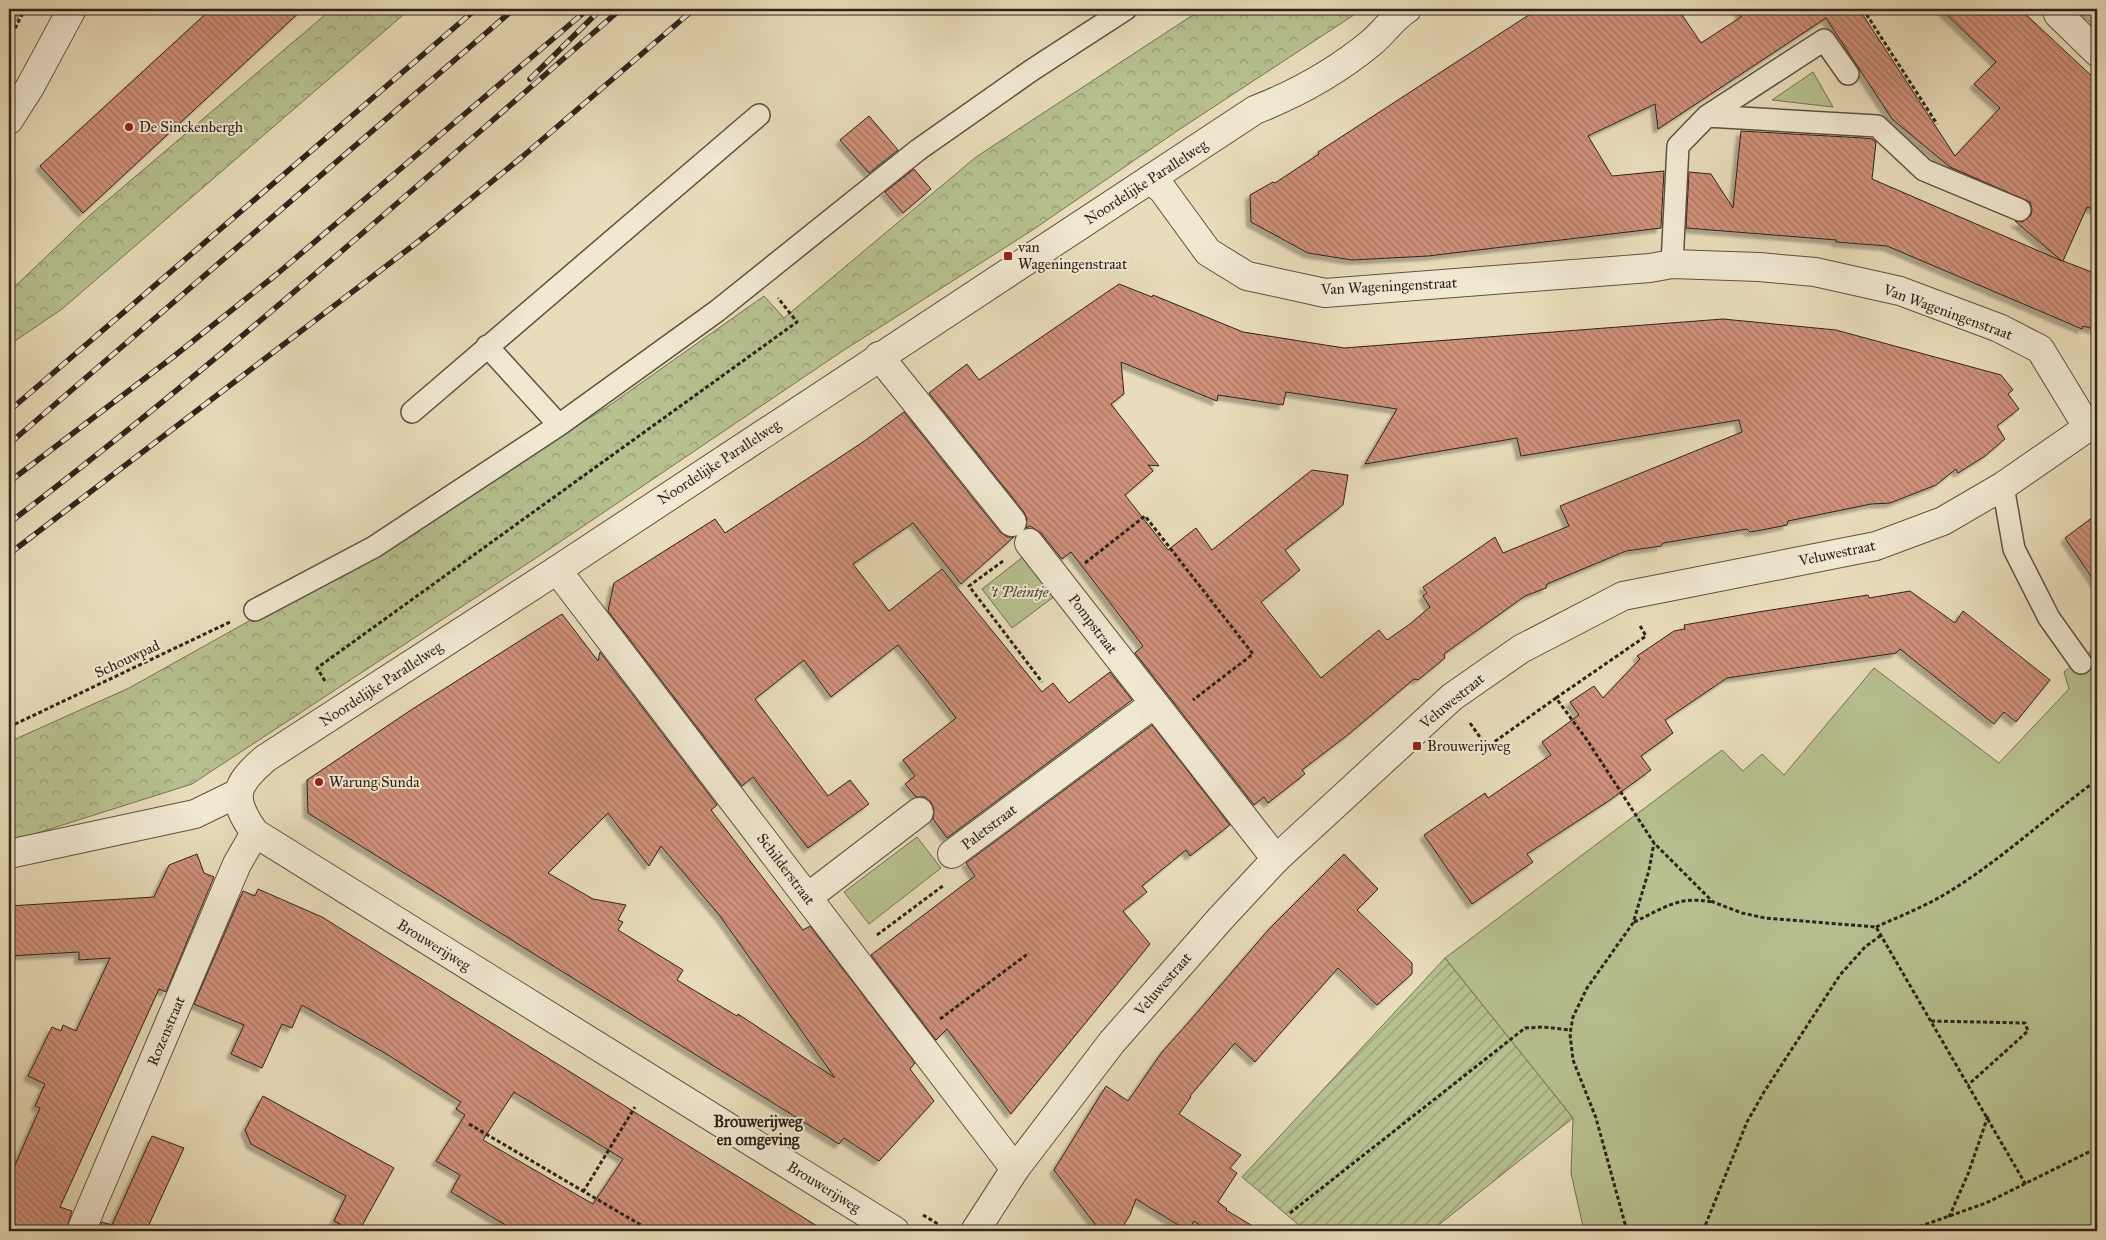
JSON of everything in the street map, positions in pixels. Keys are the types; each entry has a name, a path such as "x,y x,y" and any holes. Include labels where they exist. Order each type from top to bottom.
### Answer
{"street":[{"path":"9,120 30,87 72,9"},
{"name":"Noordelijke Parallelweg","path":"238,792 249,772 266,758 557,570 1255,110 1280,100 1322,78 1372,42 1397,15 1407,9"},
{"path":"2056,9 2058,14 2097,52"},
{"name":"Van Wageningenstraat","path":"1149,180 1162,188 1208,252 1247,276 1326,293 1650,268 1672,264 1759,267 1815,272 1900,291 1999,328 2040,349 2092,424"},
{"name":"Pompstraat","path":"879,356 1061,581 1155,712 1276,859"},
{"name":"Veluwestraat","path":"975,1231 1015,1169 1112,1042 1221,918 1276,859 1452,697 1521,649 1623,596 1876,546 1942,521 2003,486 2092,424"},
{"name":"Schilderstraat","path":"557,570 1015,1169"},
{"name":"Paletstraat","path":"952,854 1155,712"},
{"path":"9,854 195,814 238,792"},
{"name":"Brouwerijweg","path":"238,792 242,815 255,833 895,1231"},
{"path":"808,897 919,812"},
{"name":"Rozenstraat","path":"82,1231 237,864 255,833"}],"lane":[{"path":"255,610 374,547 559,425 717,311 918,150 1032,70 1101,15 1126,9"},
{"path":"1672,264 1678,146 1707,116 1824,40 1848,74"},
{"path":"412,412 759,114"},
{"path":"1707,116 1877,126 1924,170 2020,210"},
{"path":"487,346 559,425"},
{"path":"2003,486 2014,549 2049,618 2082,663"}],"path":[{"path":"9,40 26,9"},
{"path":"1863,9 1938,124"},
{"path":"322,678 317,668 797,322 790,313"},
{"path":"1061,581 1145,516 1253,654 1155,712"},
{"path":"1020,532 969,586 1042,682"},
{"path":"1452,697 1487,747 1646,636 1623,596"},
{"name":"Schouwpad","path":"9,726 255,610"},
{"path":"1556,698 1587,740 1654,843 1713,902"},
{"path":"1633,923 1676,902 1691,898 1713,902 1742,913 1765,918 1876,927 1941,897 1991,864 2049,816 2097,780"},
{"path":"1627,1231 1596,1118 1573,1060 1570,1046 1571,1030 1573,1016 1587,988 1633,923 1645,886 1654,843"},
{"name":"Paletstraat","path":"851,954 964,870 952,854"},
{"path":"1876,927 1988,1116 2026,1185"},
{"path":"1703,1231 1747,1122 1764,1092 1840,975 1865,947 1880,936"},
{"path":"915,1037 1029,953"},
{"path":"1931,1021 2025,1023 2028,1031 1968,1085"},
{"path":"1290,1213 1525,1028 1543,1026 1571,1030"},
{"path":"583,1192 652,1080"},
{"path":"1949,1218 1968,1174 1988,1116"},
{"path":"469,1124 650,1231"},
{"path":"1907,1231 1949,1218 2026,1185 2097,1148"}],"green space":[{"path":"9,9 23,9 9,33"},
{"path":"332,9 410,9 62,309 9,345 9,292 89,216"},
{"path":"1202,9 1363,9 1180,129 1031,231 841,352 545,552 192,784 9,842 9,742 129,688 362,558 397,541 610,405 764,296 784,318 976,157"},
{"path":"2075,9 2097,9 2097,28"},
{"path":"1813,72 1833,107 1772,100"},
{"name":"'t Pleintje","path":"1028,553 1059,593 1012,628 982,589"},
{"path":"2096,647 2097,1231 1584,1231 1571,1173 1573,1118 1445,958 1722,750 1743,771 1762,754 1784,775 1874,668 1999,763 2069,689 2064,672"},
{"path":"917,837 941,868 869,924 844,892"},
{"path":"1445,958 1573,1118 1431,1231 1306,1231 1242,1177"}],"building":[{"name":"De Sinckenbergh","path":"211,9 303,9 83,213 40,166"},
{"path":"1538,9 1678,9 1701,43 1741,17 1738,9 1859,9 1955,156 2000,108 1974,84 1996,62 1941,9 2020,9 2097,81 2097,210 2087,207 2063,261 2097,274 2097,330 2083,326 2082,329 1887,246 1686,228 1689,172 1711,174 1733,208 1741,131 1864,138 1872,139 1876,142 1872,179 2062,261 2015,221 2022,222 2031,215 2030,202 1950,167 1892,119 1826,18 1658,129 1655,104 1588,136 1612,176 1664,171 1661,228 1428,256 1352,260 1308,253 1251,222 1250,195 1273,182 1275,183 1319,154 1318,152"},
{"path":"869,116 898,150 869,173 840,140"},
{"path":"914,169 931,189 903,213 885,192"},
{"path":"1119,284 1152,297 1153,295 1243,332 1344,348 1723,319 1836,330 2001,375 2013,390 2008,394 2019,409 1997,426 2005,439 1985,456 1958,473 1956,469 1936,485 1890,503 1871,504 1788,521 1787,525 1762,530 1750,532 1747,529 1626,551 1547,584 1546,588 1525,596 1444,654 1445,658 1418,680 1414,679 1349,734 1302,770 1305,774 1268,803 1264,797 1254,805 1135,653 1143,646 1071,552 1062,559 1041,533 1030,526 1026,528 1027,519 1024,512 929,393 967,364 979,380","holes":["1121,362 1217,401 1218,395 1283,405 1286,392 1397,409 1365,464 1517,438 1521,456 1739,420 1742,432 1560,506 1569,526 1503,553 1495,537 1423,587 1427,593 1423,596 1430,607 1410,624 1387,640 1379,630 1321,678 1261,602 1300,570 1285,550 1343,505 1348,475 1312,470 1212,550 1196,528 1168,550 1125,495 1153,471 1148,465 1159,466 1111,404 1124,394"]},
{"path":"904,412 1000,532 1007,537 1014,537 961,584 913,523 853,564 889,611 942,569 1042,692 1053,683 1069,703 1110,672 1132,700 947,838 933,819 934,810 931,802 925,797 916,797 905,784 915,776 903,760 956,718 925,678 898,645 831,697 804,660 755,699 828,796 850,780 869,804 808,848 753,777 742,786 608,611 614,583 715,519 725,533 863,442"},
{"path":"2097,514 2097,585 2065,538"},
{"path":"1910,591 1955,623 1963,611 2050,680 2016,722 2004,712 1994,724 1900,649 1896,653 1727,678 1665,720 1673,733 1641,756 1651,770 1610,800 1527,854 1533,862 1472,904 1424,835 1485,793 1488,798 1551,755 1542,742 1579,715 1570,702 1594,686 1603,698 1640,659 1637,656 1674,631 1685,629 1684,625 1868,595 1869,598"},
{"path":"562,614 598,661 600,652 717,805 711,810 803,930 810,926 915,1063 910,1069 934,1101 879,1161 844,1138 839,1144 308,813 307,780 411,710","holes":["608,813 649,866 661,846 720,916 835,1078 738,1014 737,1016 677,980 683,970 618,930 623,922 618,920 626,905 593,899 548,873"]},
{"path":"1152,725 1230,825 1190,856 1186,850 1142,886 1147,892 1123,911 1150,944 1011,1114 947,1029 936,1040 871,955 975,876 966,863"},
{"path":"197,854 204,873 214,877 166,992 159,989 60,1207 72,1211 66,1231 9,1231 9,1179 40,1108 35,1106 45,1084 28,1076 52,1027 61,1031 63,1025 76,1031 110,958 79,960 79,952 9,956 9,906 154,897 169,865"},
{"path":"1344,854 1378,889 1357,910 1412,963 1412,974 1377,1005 1338,968 1255,1062 1235,1043 1190,1096 1179,1114 1241,1155 1230,1168 1237,1173 1218,1202 1226,1210 1261,1231 1209,1231 1194,1221 1188,1231 1136,1199 1130,1215 1120,1231 1100,1231 1054,1170 1106,1086 1128,1101 1162,1052 1270,928"},
{"path":"258,889 322,917 825,1231 515,1231 451,1192 460,1175 436,1161 465,1115 456,1109 461,1102 388,1055 302,1005 292,1028 282,1024 262,1068 231,1054 244,1025 194,1004 243,891 255,896","holes":["514,1092 623,1159 593,1204 483,1140"]},
{"path":"263,1096 394,1168 359,1231 353,1231 334,1221 346,1196 251,1144 245,1130"},
{"path":"152,1136 184,1148 146,1231 98,1231 102,1222 112,1225"}],"railway":[{"path":"9,411 476,9"},
{"path":"9,444 514,9"},
{"path":"9,482 173,357 277,274 588,9"},
{"path":"530,79 601,9"},
{"path":"9,523 88,462 243,335 621,9"},
{"path":"9,554 419,241 522,157 694,9"}],"place":[{"name":"De Sinckenbergh","path":"129,127"},
{"name":"van Wageningenstraat","path":"1008,256"},
{"name":"Brouwerijweg","path":"1417,746"},
{"name":"Warung Sunda","path":"319,782"}],"district":[{"name":"Brouwerijweg en omgeving","path":"758,1130"}]}
